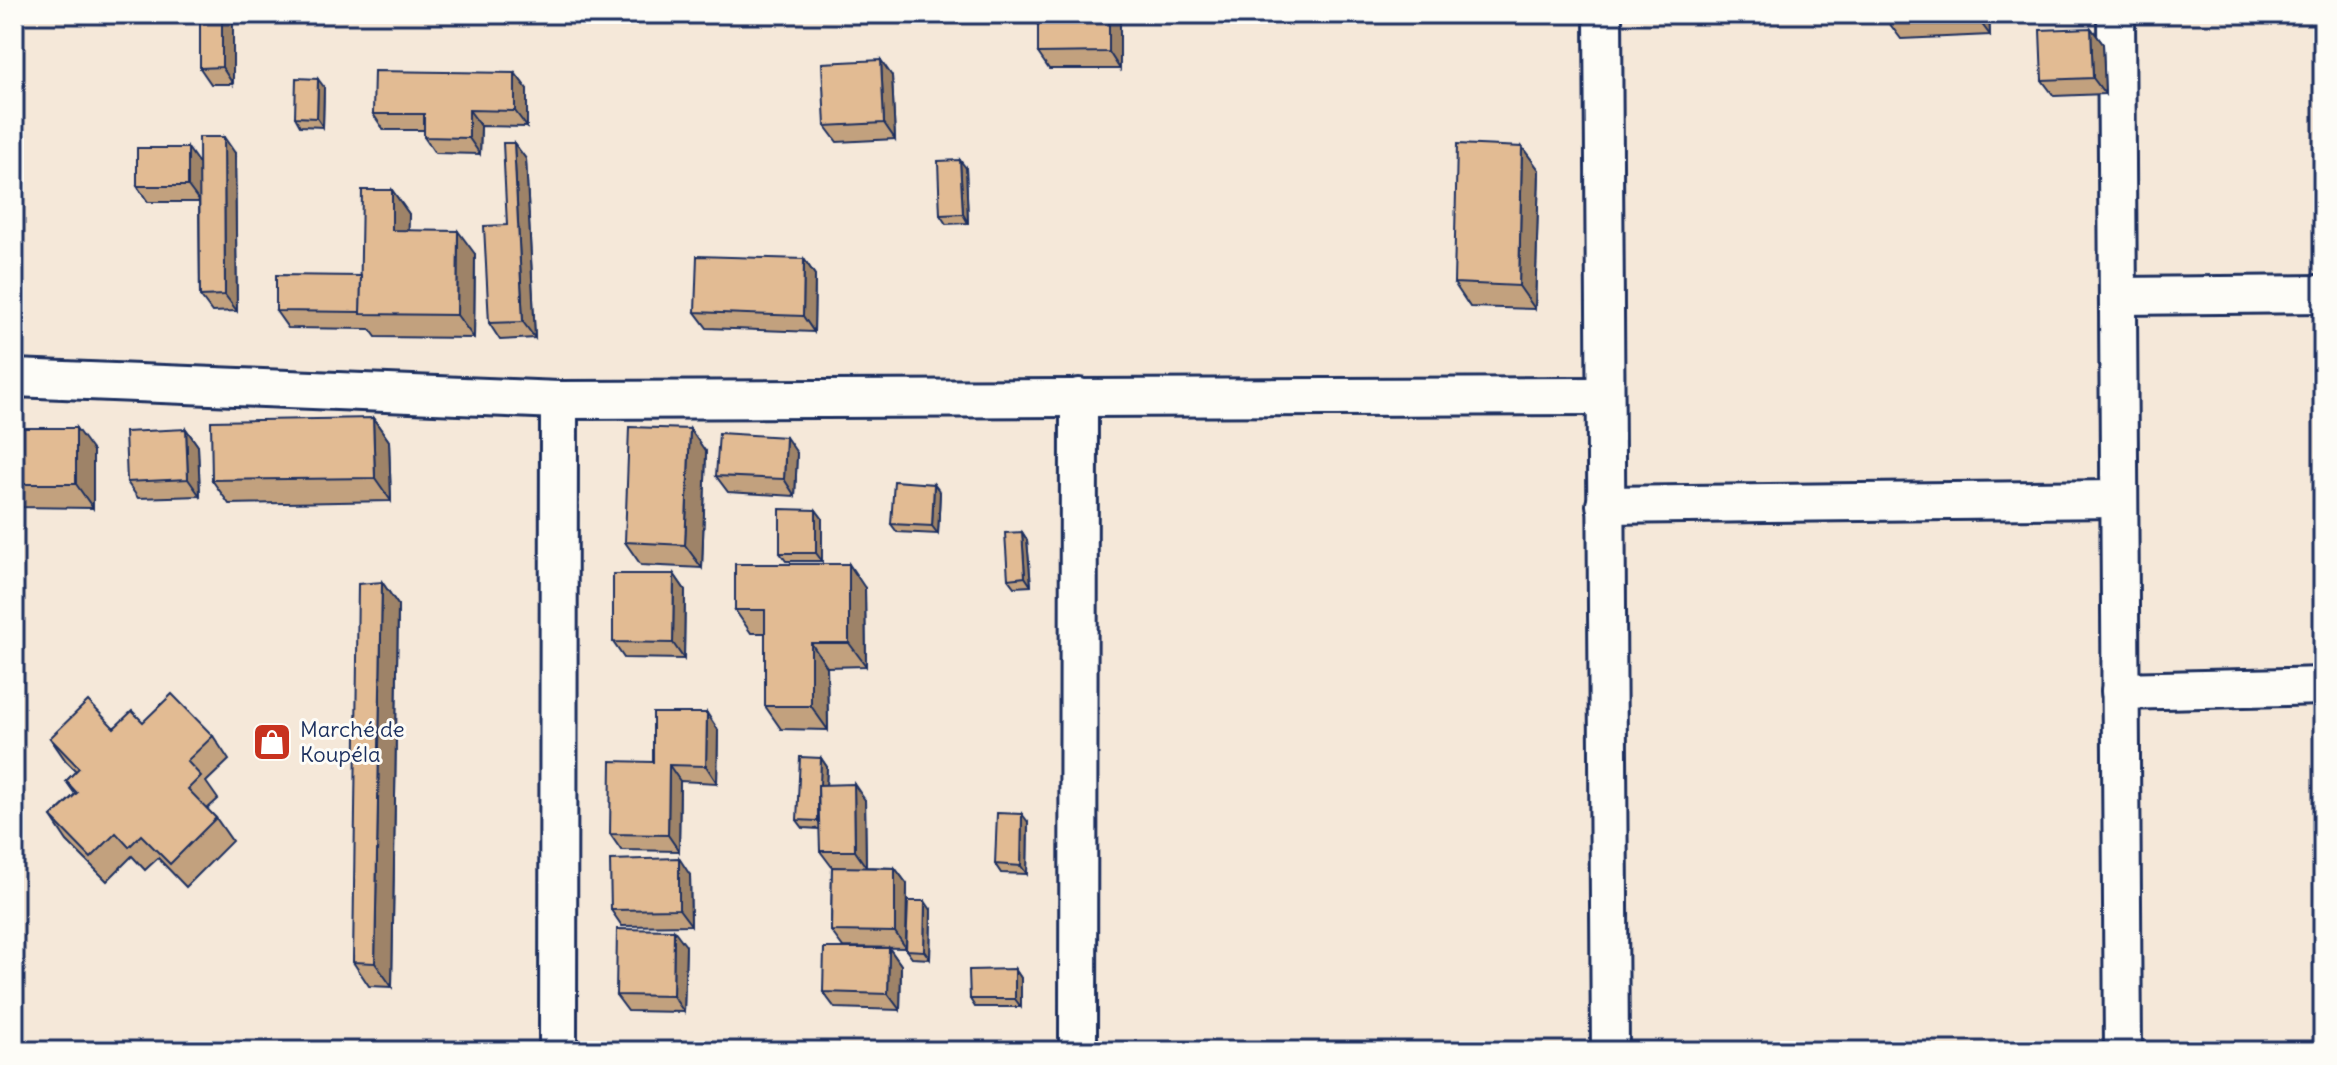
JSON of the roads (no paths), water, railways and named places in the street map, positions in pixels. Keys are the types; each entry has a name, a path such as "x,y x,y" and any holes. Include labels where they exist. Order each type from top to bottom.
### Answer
{"street":[{"path":"1603,14 1610,1051"},
{"path":"2116,14 2123,1051"},
{"path":"2118,296 2323,294"},
{"path":"14,378 559,400 1604,396"},
{"path":"1078,1051 1079,397"},
{"path":"558,1051 559,400"},
{"path":"1605,505 2119,499"},
{"path":"2120,691 2323,686"}],"place":[{"name":"Marché de Koupéla","path":"272,742"}]}
